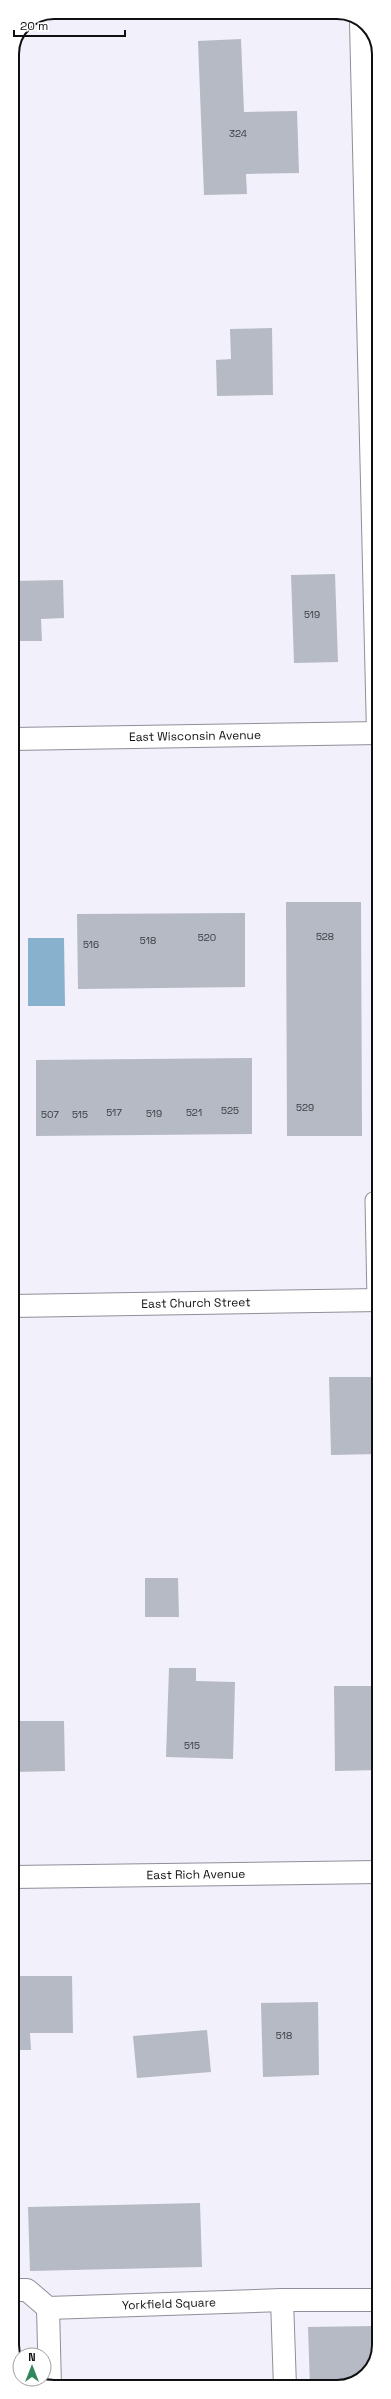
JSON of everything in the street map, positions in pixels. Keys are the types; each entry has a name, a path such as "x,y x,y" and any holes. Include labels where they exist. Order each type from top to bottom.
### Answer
{"street":[{"path":"361,29 372,483"},
{"name":"East Wisconsin Avenue","path":"19,739 372,734"},
{"name":"East Church Street","path":"19,1306 372,1300"},
{"name":"East Rich Avenue","path":"19,1877 372,1872"},
{"path":"19,2290 27,2290 48,2308 49,2347"},
{"path":"282,2300 285,2380"},
{"name":"Yorkfield Square","path":"48,2308 282,2300 372,2300"}],"water":[{"path":"28,938 64,938 65,1006 28,1006"}],"building":[{"path":"241,39 244,112 297,111 299,173 246,174 247,194 204,195 198,41"},
{"path":"272,328 273,395 217,396 216,360 231,359 230,329"},
{"path":"335,574 338,662 294,663 291,575"},
{"path":"63,580 64,618 41,619 42,641 19,641 19,581"},
{"path":"286,902 361,902 362,1136 287,1136"},
{"path":"245,913 245,987 78,989 77,914"},
{"path":"252,1058 252,1134 36,1136 36,1060"},
{"path":"329,1377 372,1377 372,1454 331,1455"},
{"path":"145,1578 178,1578 179,1617 145,1617"},
{"path":"19,1620 20,1620 19,1674"},
{"path":"169,1668 196,1668 196,1681 235,1682 233,1759 166,1757"},
{"path":"334,1686 372,1686 372,1770 335,1771"},
{"path":"19,1721 64,1721 65,1771 19,1772"},
{"path":"19,1976 72,1976 73,2033 30,2033 31,2050 19,2050"},
{"path":"318,2002 319,2075 263,2077 261,2003"},
{"path":"207,2030 211,2072 137,2078 133,2036"},
{"path":"200,2203 202,2267 30,2271 28,2207"},
{"path":"372,2326 371,2352 363,2368 358,2373 341,2380 310,2380 308,2327"}]}
